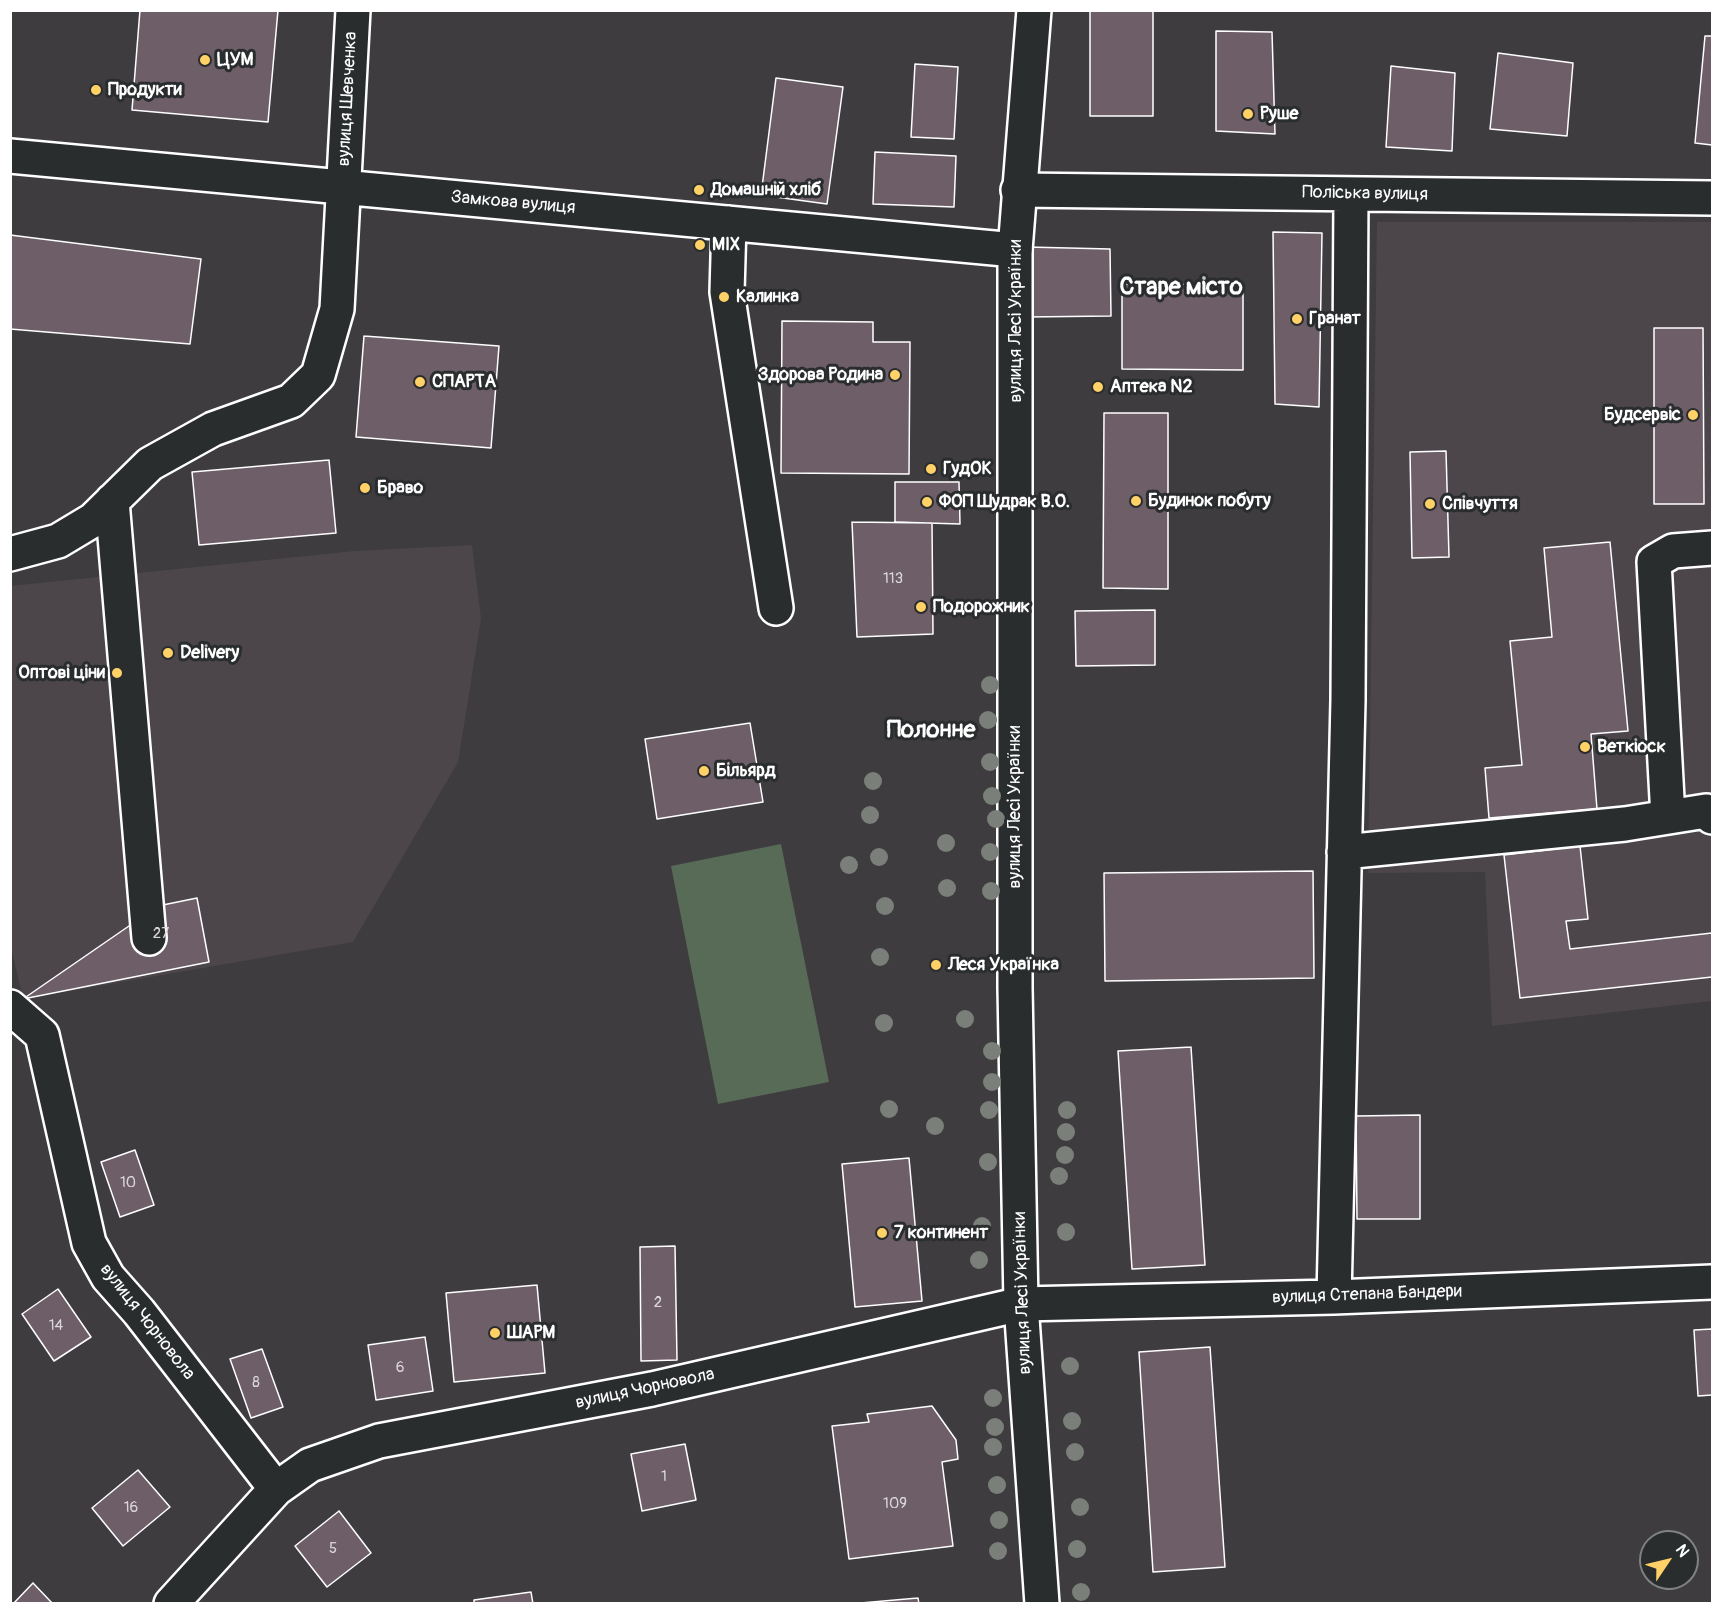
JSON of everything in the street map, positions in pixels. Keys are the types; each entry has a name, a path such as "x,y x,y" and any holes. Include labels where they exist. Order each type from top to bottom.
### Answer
{"street":[{"name":"вулиця Шевченка","path":"10,554 58,541 93,520 150,464 213,429 291,401 318,375 337,309 353,10"},
{"name":"вулиця Лесі Українки","path":"1034,10 1015,250 1015,988 1021,1304 1042,1604"},
{"name":"Замкова вулиця","path":"10,156 1015,250"},
{"name":"Поліська вулиця","path":"1018,190 1713,198"},
{"path":"1334,1297 1344,852 1351,194"},
{"path":"729,223 727,292 776,608"},
{"path":"112,501 149,938"},
{"path":"1668,817 1654,562 1673,551 1713,548"},
{"path":"1344,852 1706,811 1713,817"},
{"name":"вулиця Чорновола","path":"10,1007 42,1035 89,1243 108,1276 140,1312 276,1489"},
{"name":"вулиця Степана Бандери","path":"1021,1304 1334,1297 1713,1282"},
{"name":"вулиця Чорновола","path":"171,1604 276,1489 310,1465 379,1441 652,1389 1021,1304"}],"shaded area":[{"path":"1377,222 1712,222 1712,1001 1492,1026 1485,872 1368,873"},
{"path":"472,545 481,619 458,762 353,942 23,999 10,942 10,586 355,551"}],"green space":[{"path":"781,844 829,1082 718,1104 671,866"}],"building":[{"name":"ЦУМ","path":"140,10 278,10 268,122 132,110"},
{"path":"1090,10 1153,10 1153,116 1090,116"},
{"path":"1216,31 1272,32 1275,134 1216,131"},
{"path":"1705,36 1712,36 1712,145 1695,143"},
{"path":"1498,53 1573,63 1567,136 1490,129"},
{"path":"915,64 958,67 954,139 911,137"},
{"path":"1391,66 1455,73 1452,151 1386,147"},
{"path":"776,78 843,87 827,204 761,195"},
{"path":"875,152 956,156 954,207 873,204"},
{"name":"Гранат","path":"1273,232 1322,233 1319,407 1275,404"},
{"path":"10,235 201,259 190,344 10,329"},
{"path":"1027,247 1110,249 1111,316 1026,317"},
{"path":"1122,284 1243,285 1243,370 1122,369"},
{"path":"782,321 873,322 873,342 910,342 909,474 781,473"},
{"path":"1654,328 1703,328 1704,504 1654,504"},
{"path":"364,336 499,346 491,448 356,437"},
{"name":"Будинок побуту","path":"1104,413 1168,413 1168,589 1103,588"},
{"name":"Співчуття","path":"1446,451 1449,557 1412,558 1410,452"},
{"path":"329,460 336,533 199,545 192,472"},
{"name":"ФОП Шудрак В.О.","path":"895,482 959,482 960,524 895,522"},
{"path":"852,522 932,523 933,634 857,637"},
{"path":"1610,542 1628,731 1591,734 1597,809 1489,818 1485,768 1522,765 1510,641 1552,637 1544,548"},
{"path":"1155,610 1155,665 1076,666 1075,611"},
{"name":"Більярд","path":"750,723 763,802 657,819 645,739"},
{"path":"1580,846 1588,919 1566,921 1570,949 1712,933 1712,977 1520,998 1504,855"},
{"path":"1313,871 1314,978 1105,981 1104,873"},
{"path":"197,898 209,962 23,999 158,906"},
{"path":"1191,1047 1205,1265 1132,1269 1118,1051"},
{"path":"1420,1115 1420,1219 1357,1219 1356,1116"},
{"path":"135,1150 154,1205 120,1217 101,1162"},
{"name":"7 континент","path":"909,1158 922,1301 855,1307 842,1164"},
{"path":"675,1246 677,1360 641,1361 640,1247"},
{"name":"ШАРМ","path":"537,1285 545,1373 454,1382 446,1293"},
{"path":"58,1289 91,1337 54,1361 22,1314"},
{"path":"1712,1329 1712,1395 1698,1396 1694,1330"},
{"path":"425,1337 433,1391 376,1400 368,1345"},
{"path":"1210,1347 1225,1567 1153,1572 1139,1352"},
{"path":"262,1349 283,1407 251,1418 230,1359"},
{"path":"932,1406 956,1440 958,1459 942,1462 953,1546 849,1559 832,1426 869,1422 867,1414"},
{"path":"685,1444 696,1500 642,1511 631,1454"},
{"path":"138,1470 170,1507 123,1546 92,1508"},
{"path":"339,1511 371,1553 327,1587 295,1546"},
{"path":"33,1583 53,1604 13,1604"},
{"path":"531,1592 533,1604 474,1604 474,1600"},
{"path":"918,1598 919,1604 849,1604"}],"place":[{"name":"ЦУМ","path":"205,60"},
{"name":"Продукти","path":"96,90"},
{"name":"Руше","path":"1248,114"},
{"name":"Домашній хліб","path":"699,190"},
{"name":"MIX","path":"700,245"},
{"name":"Калинка","path":"724,297"},
{"name":"Гранат","path":"1297,319"},
{"name":"Здорова Родина","path":"895,375"},
{"name":"СПАРТА","path":"420,382"},
{"name":"Аптека N2","path":"1098,387"},
{"name":"Будсервіс","path":"1693,415"},
{"name":"ГудОК","path":"931,469"},
{"name":"Браво","path":"365,488"},
{"name":"Будинок побуту","path":"1136,501"},
{"name":"ФОП Шудрак В.О.","path":"927,502"},
{"name":"Співчуття","path":"1430,504"},
{"name":"Подорожник","path":"921,607"},
{"name":"Delivery","path":"168,653"},
{"name":"Оптові ціни","path":"117,673"},
{"name":"Веткіоск","path":"1585,747"},
{"name":"Більярд","path":"704,771"},
{"name":"Леся Українка","path":"936,965"},
{"name":"7 континент","path":"882,1233"},
{"name":"ШАРМ","path":"495,1333"}],"district":[{"name":"Старе місто","path":"1181,288"},
{"name":"Полонне","path":"931,731"}]}
